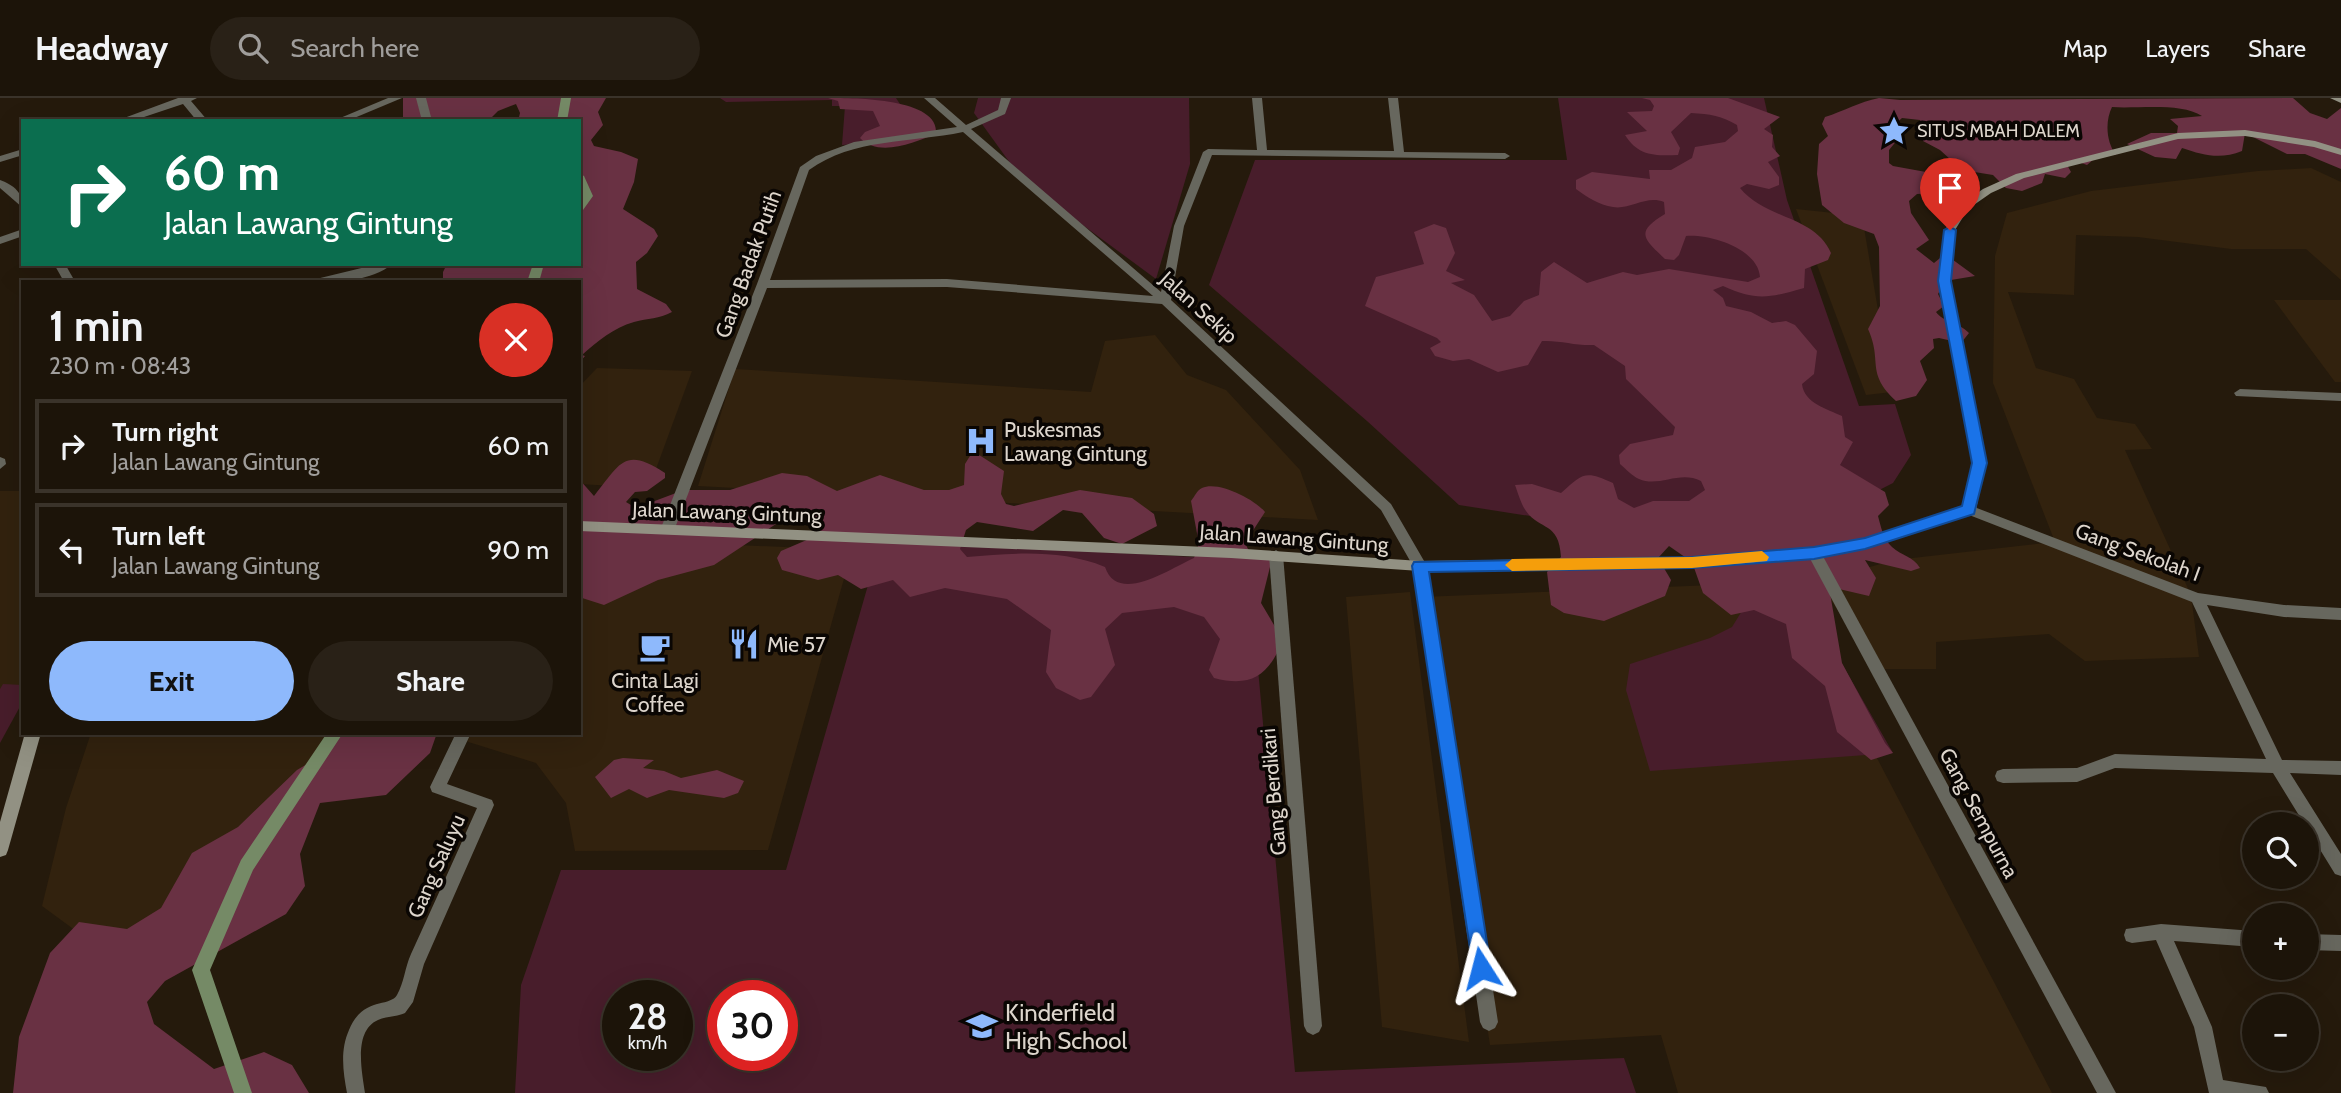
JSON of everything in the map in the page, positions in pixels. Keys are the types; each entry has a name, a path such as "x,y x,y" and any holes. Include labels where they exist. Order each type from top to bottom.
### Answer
{"main road":[{"path":"2335,98 2341,100"},
{"path":"1969,510 1979,463 1945,281 1950,230 1964,207 1987,191 2020,176 2178,135 2245,133 2315,144 2341,152"},
{"name":"Jalan Lawang Gintung","path":"581,526 1276,555 1420,566 1692,562 1814,553 1865,543 1969,510"},
{"path":"0,850 32,735"}],"street":[{"path":"343,119 397,98"},
{"path":"421,98 426,117"},
{"name":"Jalan Sekip","path":"929,98 1165,301 1386,507 1420,566"},
{"name":"Gang Badak Putih","path":"668,528 763,284 804,169 818,156 849,148 964,129 1002,112 1006,98"},
{"path":"1257,98 1262,153"},
{"path":"1393,98 1399,155"},
{"path":"127,119 186,99 201,119"},
{"path":"763,284 947,283 1165,301 1179,226 1208,152 1505,156"},
{"path":"0,159 21,153"},
{"path":"0,183 11,190 21,202"},
{"path":"11,190 21,187"},
{"path":"0,241 21,233"},
{"path":"60,266 67,278"},
{"path":"326,280 376,270 383,266"},
{"path":"2240,393 2341,397"},
{"name":"Gang Sekolah I","path":"1969,510 2197,598 2284,611 2341,614"},
{"name":"Gang Sempurna","path":"1814,553 2107,1093"},
{"name":"Gang Berdikari","path":"1276,555 1313,1026"},
{"path":"1420,566 1489,1022"},
{"path":"2197,598 2278,767 2341,869"},
{"name":"Gang Saluyu","path":"356,1093 351,1063 355,1040 365,1018 376,1012 399,1007 407,996 415,964 486,805 438,787 463,735"},
{"path":"2003,776 2077,775 2115,761 2341,768"},
{"path":"2161,932 2203,1027 2216,1088 2260,1093"},
{"path":"2132,935 2161,932 2242,937"},
{"path":"2319,942 2341,943"}],"shaded area":[{"path":"403,98 606,98 598,112 603,125 591,140 594,146 638,159 634,182 623,209 654,229 658,236 647,253 636,262 637,289 666,304 672,312 634,322 613,331 582,355 585,356 581,361 581,280 443,280 446,266 581,266 581,119 518,119 520,113 516,104 498,111 490,119 403,119"},
{"path":"720,98 896,98 923,139 842,145 845,106 832,106 832,100 726,102"},
{"path":"828,98 894,102 911,107 925,113 934,122 936,134 887,148 868,144 860,138 865,132 880,126 873,111 840,109 838,101"},
{"path":"978,98 1189,98 1190,164 1156,279 1023,181 974,113"},
{"path":"1558,98 1764,98 1787,200 1859,406 1895,404 1911,455 1893,483 1844,508 1575,523 1459,505 1367,421 1209,285 1255,160 1567,160"},
{"path":"1642,98 1728,98 1780,117 1764,129 1773,135 1772,147 1780,156 1768,162 1779,177 1779,185 1769,189 1747,184 1740,188 1763,206 1813,231 1831,253 1828,260 1805,269 1804,288 1763,296 1745,294 1723,286 1713,290 1723,298 1726,306 1751,312 1772,323 1786,321 1795,325 1817,351 1814,374 1802,384 1804,391 1817,405 1842,416 1845,437 1853,442 1840,465 1885,492 1889,505 1878,516 1884,537 1892,547 1920,568 1911,571 1865,560 1876,578 1869,596 1839,589 1830,593 1842,663 1893,753 1871,760 1837,732 1825,686 1792,658 1786,624 1754,610 1731,615 1703,593 1692,562 1669,546 1658,558 1671,580 1665,596 1604,621 1564,613 1551,605 1547,572 1561,557 1557,537 1526,511 1515,485 1532,484 1561,493 1580,478 1596,476 1613,483 1618,499 1634,508 1653,501 1689,501 1705,490 1701,481 1693,478 1654,482 1639,479 1620,464 1619,455 1630,444 1673,435 1675,427 1626,379 1625,366 1594,345 1542,341 1528,365 1498,372 1469,359 1453,361 1435,356 1430,348 1441,342 1437,338 1365,306 1376,277 1424,264 1414,232 1434,224 1446,228 1455,253 1446,271 1465,280 1451,283 1474,295 1492,321 1510,316 1524,301 1539,295 1541,272 1554,262 1587,283 1623,272 1637,275 1669,269 1748,282 1760,277 1751,258 1742,251 1708,238 1686,236 1679,255 1674,260 1665,259 1647,240 1646,235 1649,226 1665,214 1664,202 1651,200 1613,207 1598,203 1576,189 1576,180 1592,172 1650,179 1649,170 1671,170 1692,158 1695,147 1725,142 1738,131 1737,125 1726,119 1691,113 1671,132 1680,148 1678,155 1641,151 1625,135 1647,131 1627,112 1652,111 1654,106 1650,100"},
{"path":"1879,98 2293,98 2310,113 2327,119 2341,108 2341,169 2305,154 2287,154 2245,133 2242,151 2234,154 2212,155 2182,148 2176,159 2155,157 2127,144 2151,133 2177,133 2178,126 2170,119 2202,116 2183,109 2112,107 2108,131 2110,144 2116,155 2094,155 2094,159 2087,165 2073,160 2066,163 2071,172 2065,178 2045,174 2042,183 2022,191 2006,188 1993,175 1962,170 1940,150 1923,141 1920,120 1902,118 1892,127 1898,139 1889,150 1889,163 1926,172 1941,178 1942,181 1936,193 1917,194 1909,201 1911,213 1929,240 1916,249 1934,263 1945,254 1975,276 1945,281 1938,294 1944,306 1936,312 1969,333 1961,343 1933,339 1934,348 1920,361 1927,380 1916,396 1896,401 1877,374 1868,329 1880,306 1879,247 1874,234 1844,223 1822,205 1817,174 1819,144 1828,136 1822,124 1825,117"},
{"path":"2311,168 2341,182 2341,280 2306,249 2231,249 2138,237 2076,235 2074,295 2008,292 2036,368 2074,379 2097,418 2135,424 2152,449 2125,450 2191,595 2199,657 2085,661 2049,634 1936,642 1936,669 1875,669 1819,581 1895,560 2055,542 1993,383 1995,256 2007,213 2091,191 2258,171"},
{"path":"1796,209 1862,216 1892,392 1866,395"},
{"path":"2274,300 2341,300 2341,382 2335,382"},
{"path":"1155,335 1187,375 1226,390 1300,470 1318,520 698,486 735,369 1091,392 1105,341"},
{"path":"597,368 692,371 649,488 581,484 581,385"},
{"path":"973,451 1004,471 1001,494 1006,504 1014,506 1080,490 1132,498 1154,514 1157,526 1122,544 1104,538 1082,513 1063,510 1033,531 977,522 966,530 960,549 967,557 1020,554 1071,557 1105,567 1112,578 1121,583 1145,581 1194,558 1199,544 1191,501 1200,489 1209,486 1227,489 1254,502 1265,512 1245,543 1250,553 1272,559 1261,603 1283,640 1272,662 1258,676 1249,680 1227,681 1214,678 1209,670 1220,639 1204,617 1174,607 1122,613 1105,629 1115,665 1091,697 1080,700 1056,688 1046,672 1051,630 1007,599 945,588 910,597 893,580 861,589 838,575 818,580 782,570 777,558 781,551 809,539 815,527 809,521 782,520 714,565 658,580 604,605 581,598 581,481 594,496 624,462 640,461 665,473 665,478 647,491 635,492 626,502 636,508 684,490 730,490 782,473 807,476 837,491 880,475 924,490 949,490 964,485 965,464"},
{"path":"0,491 21,491 21,682 0,721"},
{"path":"581,538 852,550 768,850 575,851 566,803 536,763 446,735 581,735"},
{"path":"881,540 1248,560 1295,1072 1624,1058 1636,1093 515,1093 521,985 561,870 786,870"},
{"path":"1786,566 1893,753 1650,771 1626,690 1630,664 1710,638 1732,627 1745,606"},
{"path":"1785,582 2052,1093 1678,1093 1661,1035 1490,1045 1422,597"},
{"path":"1410,592 1469,1042 1382,1027 1346,597"},
{"path":"3,684 21,685 21,705 0,743 0,689"},
{"path":"90,735 440,735 310,775 223,875 121,940 87,939 42,906 66,808"},
{"path":"336,735 436,735 430,753 386,795 320,803 300,854 305,886 286,914 165,981 147,1002 154,1024 214,1069 264,1052 292,1065 309,1093 13,1093 19,1037 50,953 79,922 127,929 161,908 192,853 238,827 297,770 329,751"},
{"path":"614,760 654,760 643,768 664,771 681,778 717,770 744,781 738,793 724,798 669,790 647,798 629,789 611,798 595,777"}],"waterway":[{"path":"562,119 566,98"},
{"path":"581,180 588,196 581,205"},
{"path":"534,280 538,266"},
{"path":"243,1093 201,970 247,865 335,735"}],"slow traffic":[{"path":"1512,565 1692,562 1762,557"}],"place":[{"name":"SITUS MBAH DALEM","path":"1894,131"},
{"name":"Puskesmas Lawang Gintung","path":"981,441"},
{"name":"Mie 57","path":"744,644"},
{"name":"Cinta Lagi Coffee","path":"655,647"},
{"name":"Kinderfield High School","path":"982,1026"}],"route":[{"path":"1481,968 1420,566 1692,562 1814,553 1865,543 1969,510 1979,463 1945,281 1950,230"}]}
